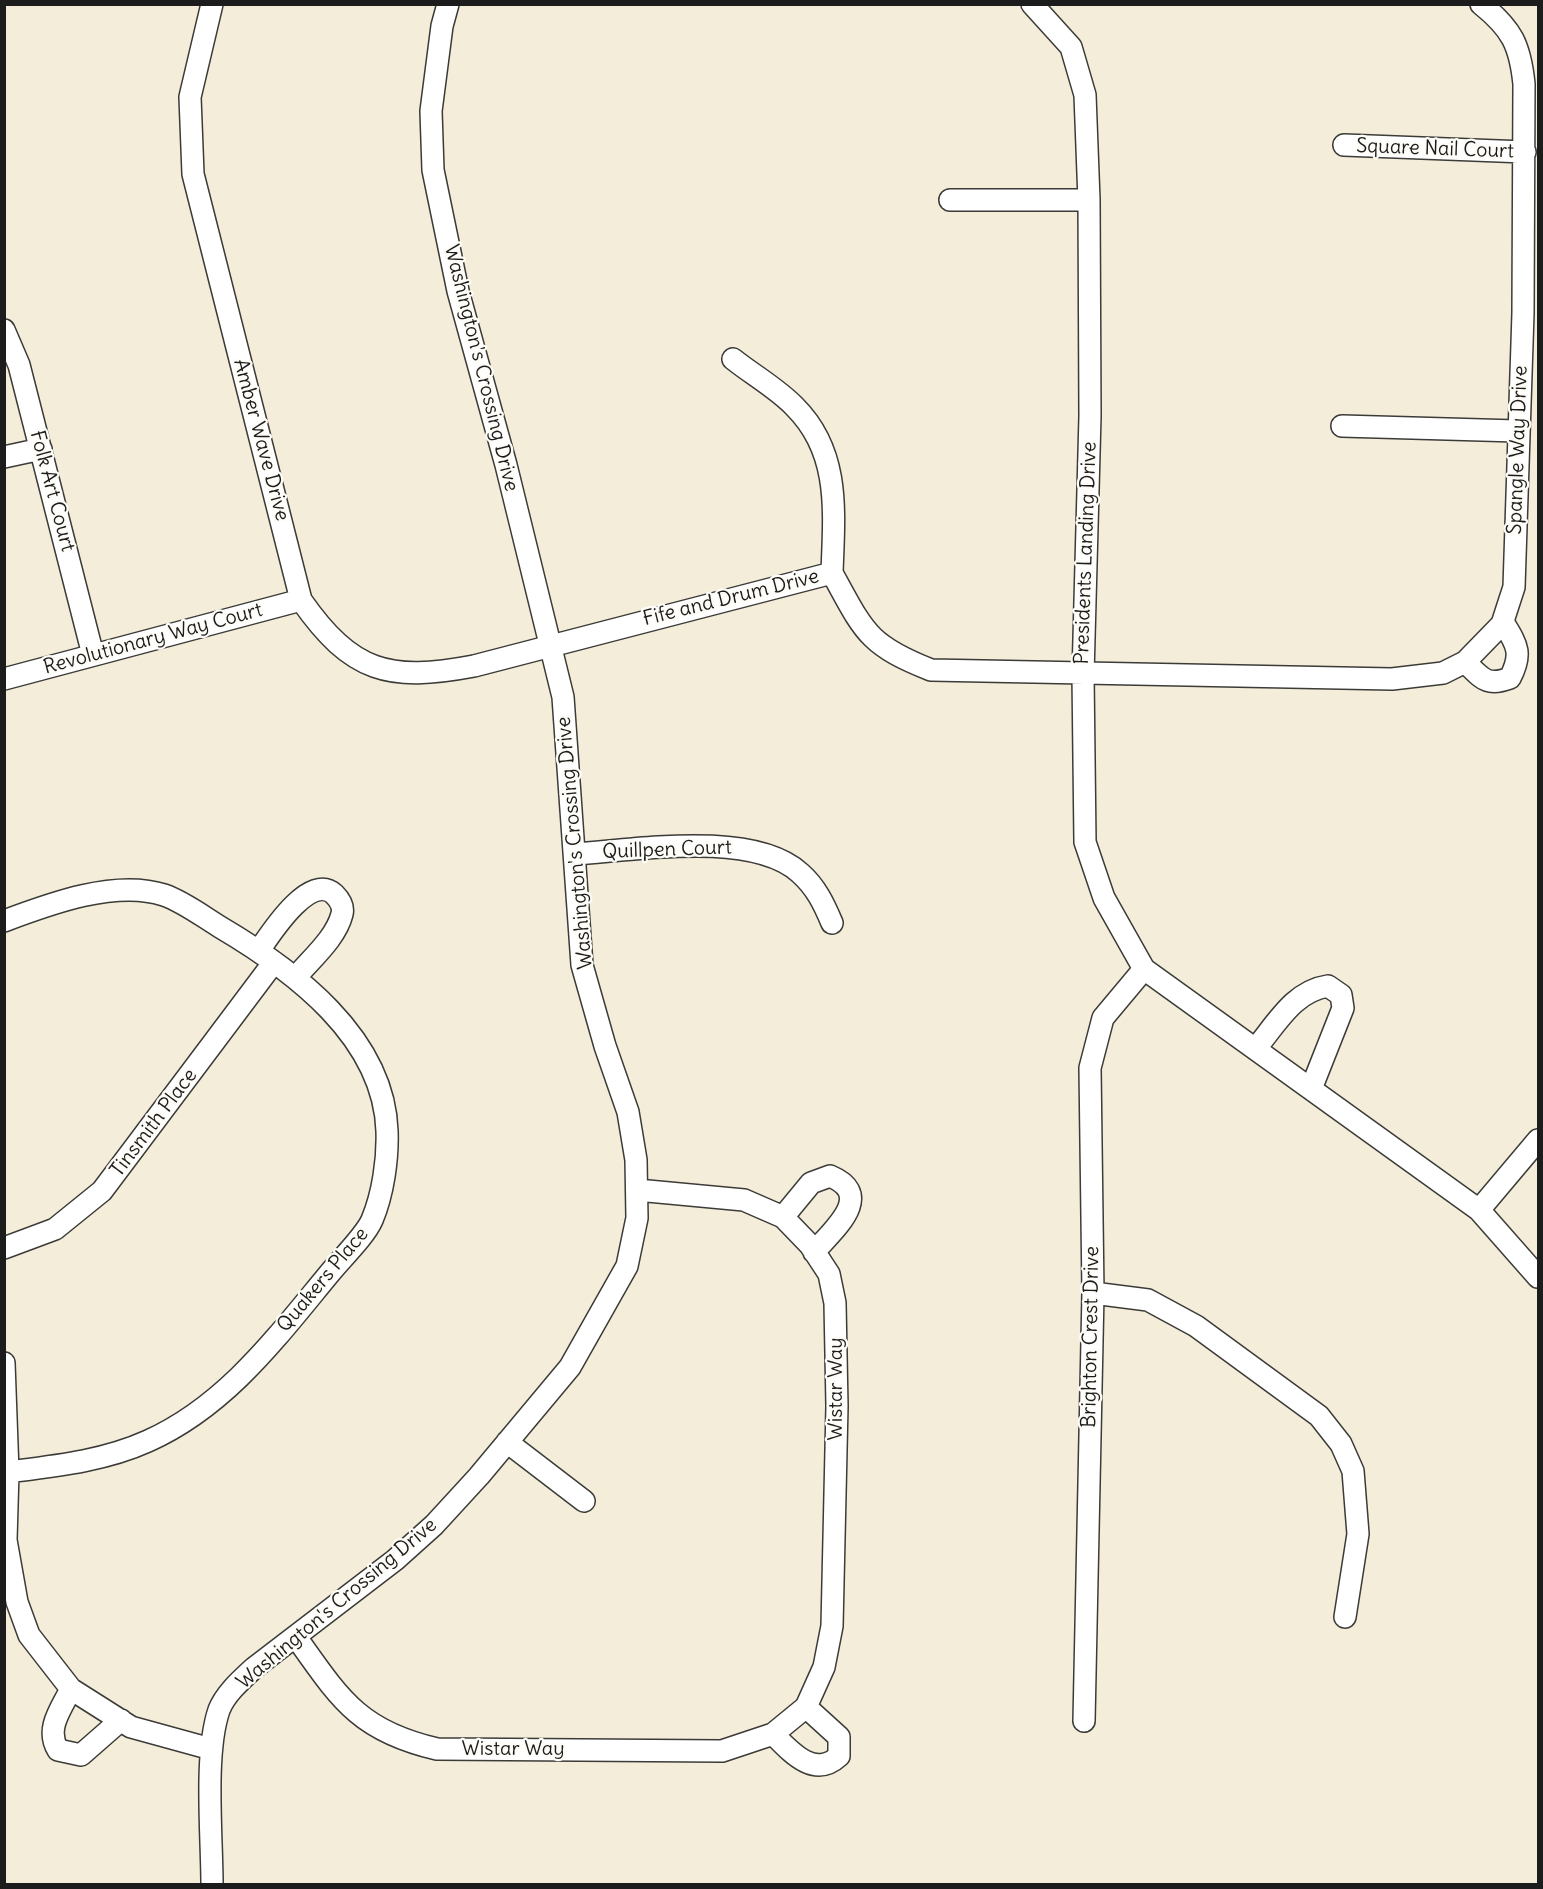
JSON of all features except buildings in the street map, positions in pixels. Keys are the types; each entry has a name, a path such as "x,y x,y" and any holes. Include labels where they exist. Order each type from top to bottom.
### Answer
{"street":[{"name":"Amber Wave Drive","path":"212,4 190,97 193,174 301,600 320,626 354,655 372,667 396,672 418,675 444,672 551,645"},
{"name":"Washington's Crossing Drive","path":"213,1884 211,1749 219,1709 236,1685 395,1560 434,1525 507,1442 570,1367 613,1294 627,1266 637,1218 636,1160 628,1112 605,1046 582,965 563,697 458,291 433,170 431,111 442,26 448,4"},
{"name":"Presidents Landing Drive","path":"1032,4 1071,47 1085,95 1089,200 1090,416 1083,675 1085,842 1104,898 1144,969 1479,1210 1539,1277"},
{"name":"Spangle Way Drive","path":"1083,675 1392,679 1443,673 1465,662 1503,622 1514,587 1517,431 1523,314 1525,152 1521,56 1514,38 1500,19 1481,4"},
{"name":"Square Nail Court","path":"1344,145 1525,152"},
{"path":"950,200 1089,200"},
{"name":"Folk Art Court","path":"4,330 19,365 93,655"},
{"path":"733,359 795,407 821,441 835,497 832,573"},
{"path":"1342,426 1517,431"},
{"path":"4,458 40,449"},
{"name":"Fife and Drum Drive","path":"551,645 832,573 860,623 873,640 895,656 932,670 1083,675"},
{"name":"Revolutionary Way Court","path":"4,679 301,600"},
{"path":"1465,662 1485,680 1496,684 1510,678 1518,663 1517,644 1503,622"},
{"name":"Quillpen Court","path":"575,854 696,846 743,848 772,856 799,871 819,893 832,923"},
{"name":"Tinsmith Place","path":"4,1248 55,1229 102,1191 267,956 281,919 305,895 320,889 332,892 342,904 342,913 333,934 296,977"},
{"name":"Quakers Place","path":"4,921 56,902 112,892 164,895 267,956 296,977 344,1025 376,1074 387,1130 383,1178 372,1222 253,1365 212,1403 147,1441 76,1464 8,1472"},
{"name":"Brighton Crest Drive","path":"1084,1721 1093,1293 1090,1068 1103,1018 1144,969"},
{"path":"1256,1048 1298,998 1314,988 1328,986 1341,995 1343,1008 1311,1089"},
{"path":"1479,1210 1539,1140"},
{"path":"783,1217 811,1183 830,1176 842,1181 851,1196 850,1211 814,1252"},
{"name":"Wistar Way","path":"296,1638 334,1691 355,1713 381,1731 409,1742 437,1749 722,1751 772,1734 806,1707 824,1667 832,1626 837,1406 835,1303 829,1274 814,1252 783,1217 744,1200 637,1190"},
{"path":"1093,1293 1148,1300 1196,1326 1319,1416 1341,1444 1353,1471 1358,1534 1345,1617"},
{"path":"4,1363 8,1472 6,1540 17,1602 29,1635 71,1689 131,1727 211,1749"},
{"path":"507,1442 584,1501"},
{"path":"71,1689 52,1731 53,1742 58,1750 81,1755 121,1720"},
{"path":"772,1734 808,1764 822,1766 833,1761 839,1756 839,1737 806,1707"}]}
